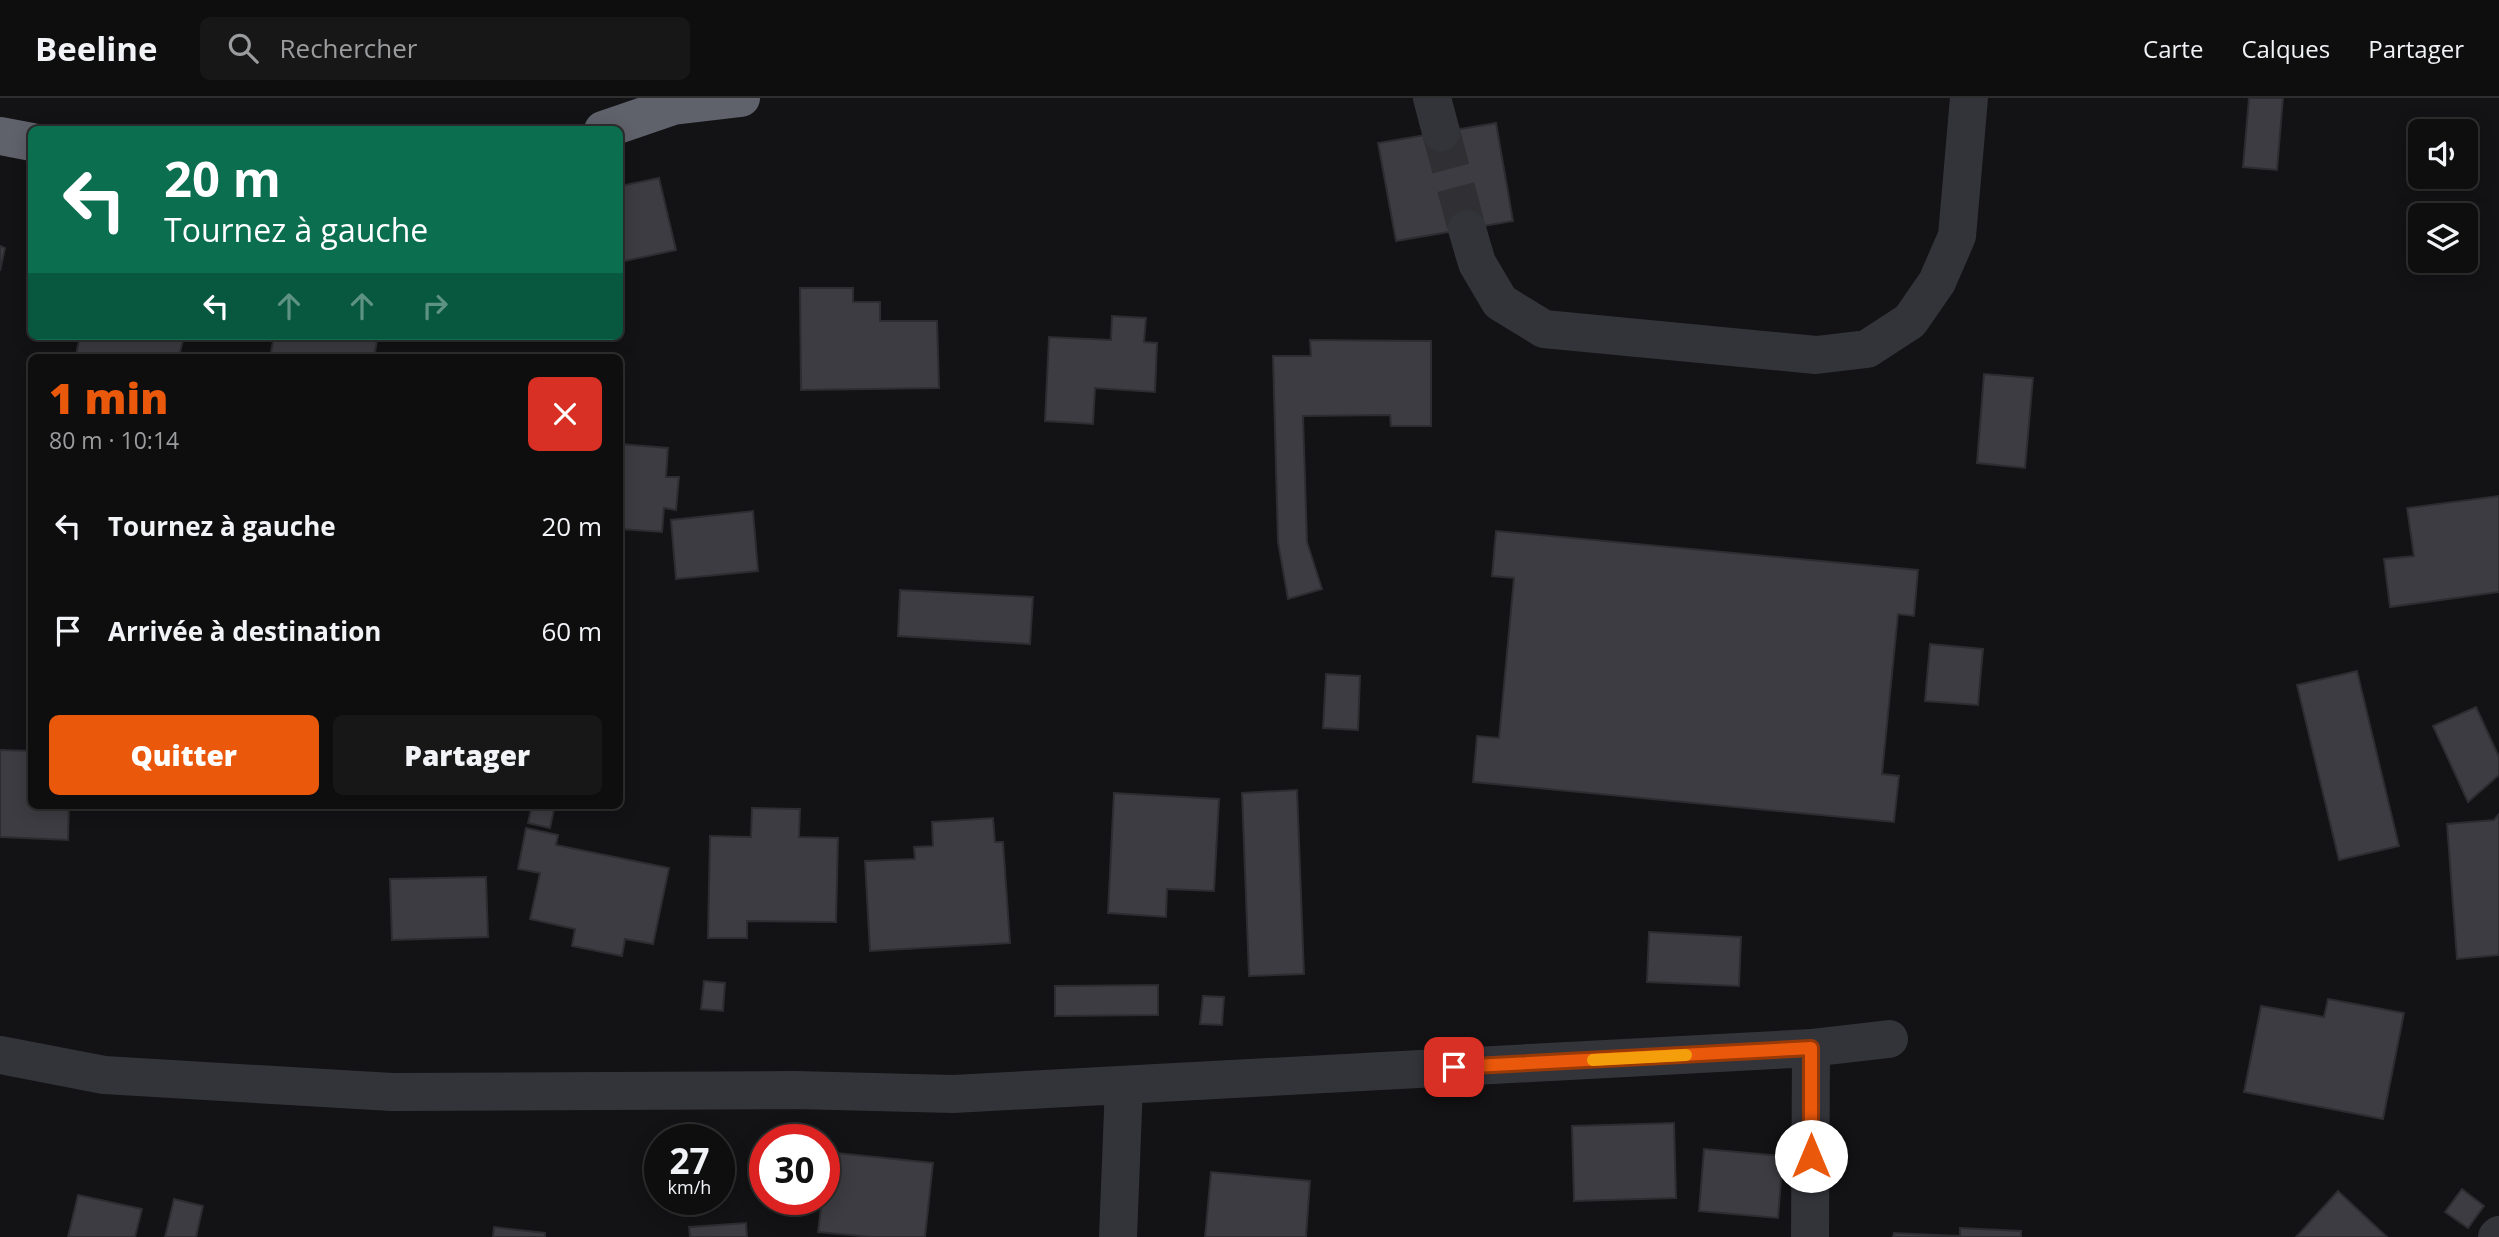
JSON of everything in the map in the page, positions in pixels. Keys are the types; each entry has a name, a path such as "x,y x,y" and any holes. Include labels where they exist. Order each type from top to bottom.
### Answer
{"highway":[{"path":"615,126 673,106 741,98"},
{"path":"0,136 28,141"}],"street":[{"path":"1467,229 1477,263 1500,302 1544,329 1816,355 1867,349 1910,321 1937,282 1956,236 1969,98"},
{"path":"0,1055 104,1075 392,1092 795,1090 953,1094 1811,1048 1889,1039"},
{"path":"1810,1237 1811,1048"},
{"path":"1118,1237 1124,1085"}],"building":[{"path":"2249,98 2283,98 2277,170 2243,167"},
{"path":"1496,123 1513,221 1396,241 1378,143"},
{"path":"659,178 676,250 623,261 623,185"},
{"path":"0,246 5,248 0,271"},
{"path":"800,288 853,288 853,302 880,302 880,321 937,321 939,388 801,390"},
{"path":"1112,316 1146,318 1144,342 1157,343 1155,392 1095,388 1093,424 1045,421 1049,337 1111,340"},
{"path":"79,340 183,340 180,354 76,354"},
{"path":"273,340 377,340 375,354 271,354"},
{"path":"1310,340 1431,341 1431,426 1391,426 1390,415 1303,416 1307,542 1322,589 1288,599 1278,542 1273,356 1311,356"},
{"path":"1984,374 2033,378 2025,468 1977,463"},
{"path":"623,444 668,448 666,477 679,477 676,510 664,508 662,532 623,529"},
{"path":"2499,496 2499,592 2390,607 2384,559 2414,556 2407,508"},
{"path":"753,511 758,571 676,579 671,520"},
{"path":"1496,531 1918,570 1914,616 1898,614 1882,774 1899,776 1894,822 1473,782 1477,736 1499,738 1514,578 1492,576"},
{"path":"900,590 1033,597 1030,644 898,636"},
{"path":"1930,644 1983,649 1978,705 1925,701"},
{"path":"2357,671 2399,846 2339,860 2297,685"},
{"path":"1326,674 1360,676 1358,730 1323,728"},
{"path":"2476,707 2499,757 2499,775 2468,802 2433,726"},
{"path":"0,750 28,751 28,809 69,809 68,840 0,837"},
{"path":"1297,790 1304,974 1249,976 1242,793"},
{"path":"1114,793 1219,799 1214,891 1167,889 1166,917 1108,913"},
{"path":"752,808 800,809 799,837 838,838 836,922 747,921 747,938 708,938 710,836 751,837"},
{"path":"531,809 554,809 550,828 528,823"},
{"path":"2499,814 2499,955 2457,959 2447,824 2494,820"},
{"path":"993,818 995,842 1003,842 1010,943 870,951 865,861 915,859 914,847 933,846 932,822"},
{"path":"526,828 558,835 556,845 669,868 653,944 625,939 622,956 572,946 575,929 530,919 540,873 518,869"},
{"path":"486,877 488,937 392,940 390,879"},
{"path":"1649,932 1741,937 1739,986 1647,982"},
{"path":"704,981 725,983 723,1011 701,1009"},
{"path":"1158,985 1158,1015 1055,1016 1055,986"},
{"path":"1203,996 1224,997 1222,1025 1200,1024"},
{"path":"2328,999 2404,1013 2383,1119 2244,1092 2261,1006 2324,1017"},
{"path":"1674,1123 1676,1198 1574,1201 1572,1126"},
{"path":"1704,1149 1783,1156 1778,1218 1699,1211"},
{"path":"840,1153 933,1163 925,1237 871,1237 818,1232 820,1215 840,1215"},
{"path":"1211,1172 1310,1181 1306,1237 1205,1237"},
{"path":"2462,1189 2484,1206 2468,1228 2445,1212"},
{"path":"2338,1191 2387,1237 2296,1237"},
{"path":"78,1195 142,1209 135,1237 68,1237"},
{"path":"174,1199 203,1206 196,1237 165,1237"},
{"path":"746,1223 747,1237 690,1237 689,1227"},
{"path":"494,1227 545,1233 545,1237 493,1237"},
{"path":"1960,1228 2021,1231 2021,1237 1893,1237 1894,1233 1960,1236"}],"tunnel":[{"path":"1441,132 1467,229"}],"slow traffic":[{"path":"1593,1060 1686,1055"}],"route":[{"path":"1454,1067 1811,1048 1811,1156"}]}
